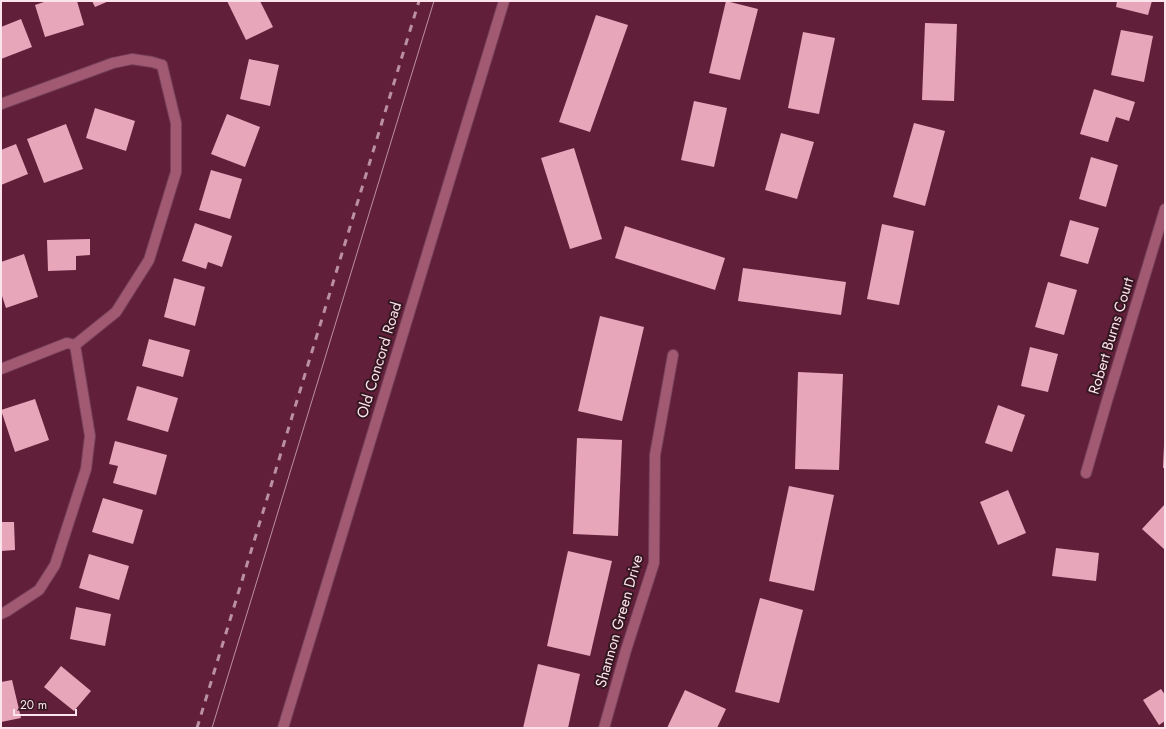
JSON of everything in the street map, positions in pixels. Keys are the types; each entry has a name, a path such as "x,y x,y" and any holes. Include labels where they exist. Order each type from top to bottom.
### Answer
{"street":[{"name":"Old Concord Road","path":"283,728 504,1"},
{"path":"1,104 113,63 132,60 152,62 162,65 176,123 176,172 149,260 116,312 75,345"},
{"name":"Robert Burns Court","path":"1086,473 1165,209"},
{"path":"1,369 67,343 75,345"},
{"path":"4,613 39,590 55,565 86,469 90,436 75,345"},
{"name":"Shannon Green Drive","path":"604,728 626,650 654,563 655,455 673,355"}],"building":[{"path":"47,1 77,1 84,25 45,37 35,5"},
{"path":"92,1 109,1 95,7"},
{"path":"227,1 260,1 273,27 246,40"},
{"path":"726,1 758,9 740,80 709,73"},
{"path":"1117,1 1152,1 1148,15 1116,7"},
{"path":"596,15 628,25 590,132 559,122"},
{"path":"21,19 32,47 1,59 1,27"},
{"path":"925,23 957,24 954,101 922,100"},
{"path":"1121,30 1153,36 1144,82 1111,75"},
{"path":"803,32 835,38 819,114 788,108"},
{"path":"249,59 279,65 270,106 240,99"},
{"path":"1094,89 1135,102 1129,121 1116,117 1108,142 1080,134"},
{"path":"694,101 727,108 714,167 681,160"},
{"path":"95,108 135,121 126,151 86,138"},
{"path":"227,114 260,127 245,167 211,154"},
{"path":"914,123 945,131 925,206 893,197"},
{"path":"66,124 83,169 44,183 27,139"},
{"path":"781,133 814,142 797,199 765,190"},
{"path":"16,144 28,174 1,185 1,150"},
{"path":"574,148 602,239 570,249 541,158"},
{"path":"1091,157 1118,165 1106,207 1079,199"},
{"path":"211,170 242,179 230,219 199,210"},
{"path":"1070,220 1099,228 1088,264 1060,256"},
{"path":"195,223 232,236 222,267 208,262 206,269 182,261"},
{"path":"882,224 914,231 899,305 867,299"},
{"path":"625,226 725,258 715,290 615,258"},
{"path":"90,239 90,255 76,256 76,270 48,271 47,240"},
{"path":"24,254 38,297 6,308 1,293 1,262"},
{"path":"743,268 846,282 841,315 738,301"},
{"path":"174,278 205,287 195,326 164,317"},
{"path":"1048,282 1077,290 1064,335 1035,327"},
{"path":"600,316 644,327 622,421 578,411"},
{"path":"149,339 190,350 183,377 142,366"},
{"path":"1030,347 1058,354 1048,392 1021,386"},
{"path":"798,372 843,374 839,470 795,469"},
{"path":"137,386 178,398 168,432 127,420"},
{"path":"35,399 49,440 15,452 1,410"},
{"path":"998,405 1025,415 1012,452 985,443"},
{"path":"577,438 622,440 618,536 573,534"},
{"path":"115,441 167,455 156,495 113,483 118,466 109,464"},
{"path":"1164,445 1165,468 1163,468"},
{"path":"789,486 834,495 814,591 769,581"},
{"path":"1008,490 1026,533 998,545 980,502"},
{"path":"103,498 143,510 133,544 92,532"},
{"path":"1165,504 1165,548 1164,549 1142,529"},
{"path":"1,522 14,522 15,550 1,551"},
{"path":"1056,548 1099,553 1096,581 1052,576"},
{"path":"568,551 612,561 590,656 547,646"},
{"path":"89,554 129,566 119,600 79,588"},
{"path":"760,598 803,610 779,703 735,692"},
{"path":"76,607 111,614 105,646 70,639"},
{"path":"538,664 580,674 568,728 523,728"},
{"path":"61,666 91,691 74,711 44,687"},
{"path":"12,680 21,718 1,722 1,682"},
{"path":"1161,689 1165,695 1165,721 1159,725 1143,700"},
{"path":"685,690 726,709 717,728 667,728"}],"tram line":[{"path":"212,728 434,1"}],"railway":[{"path":"197,728 419,1"}]}
